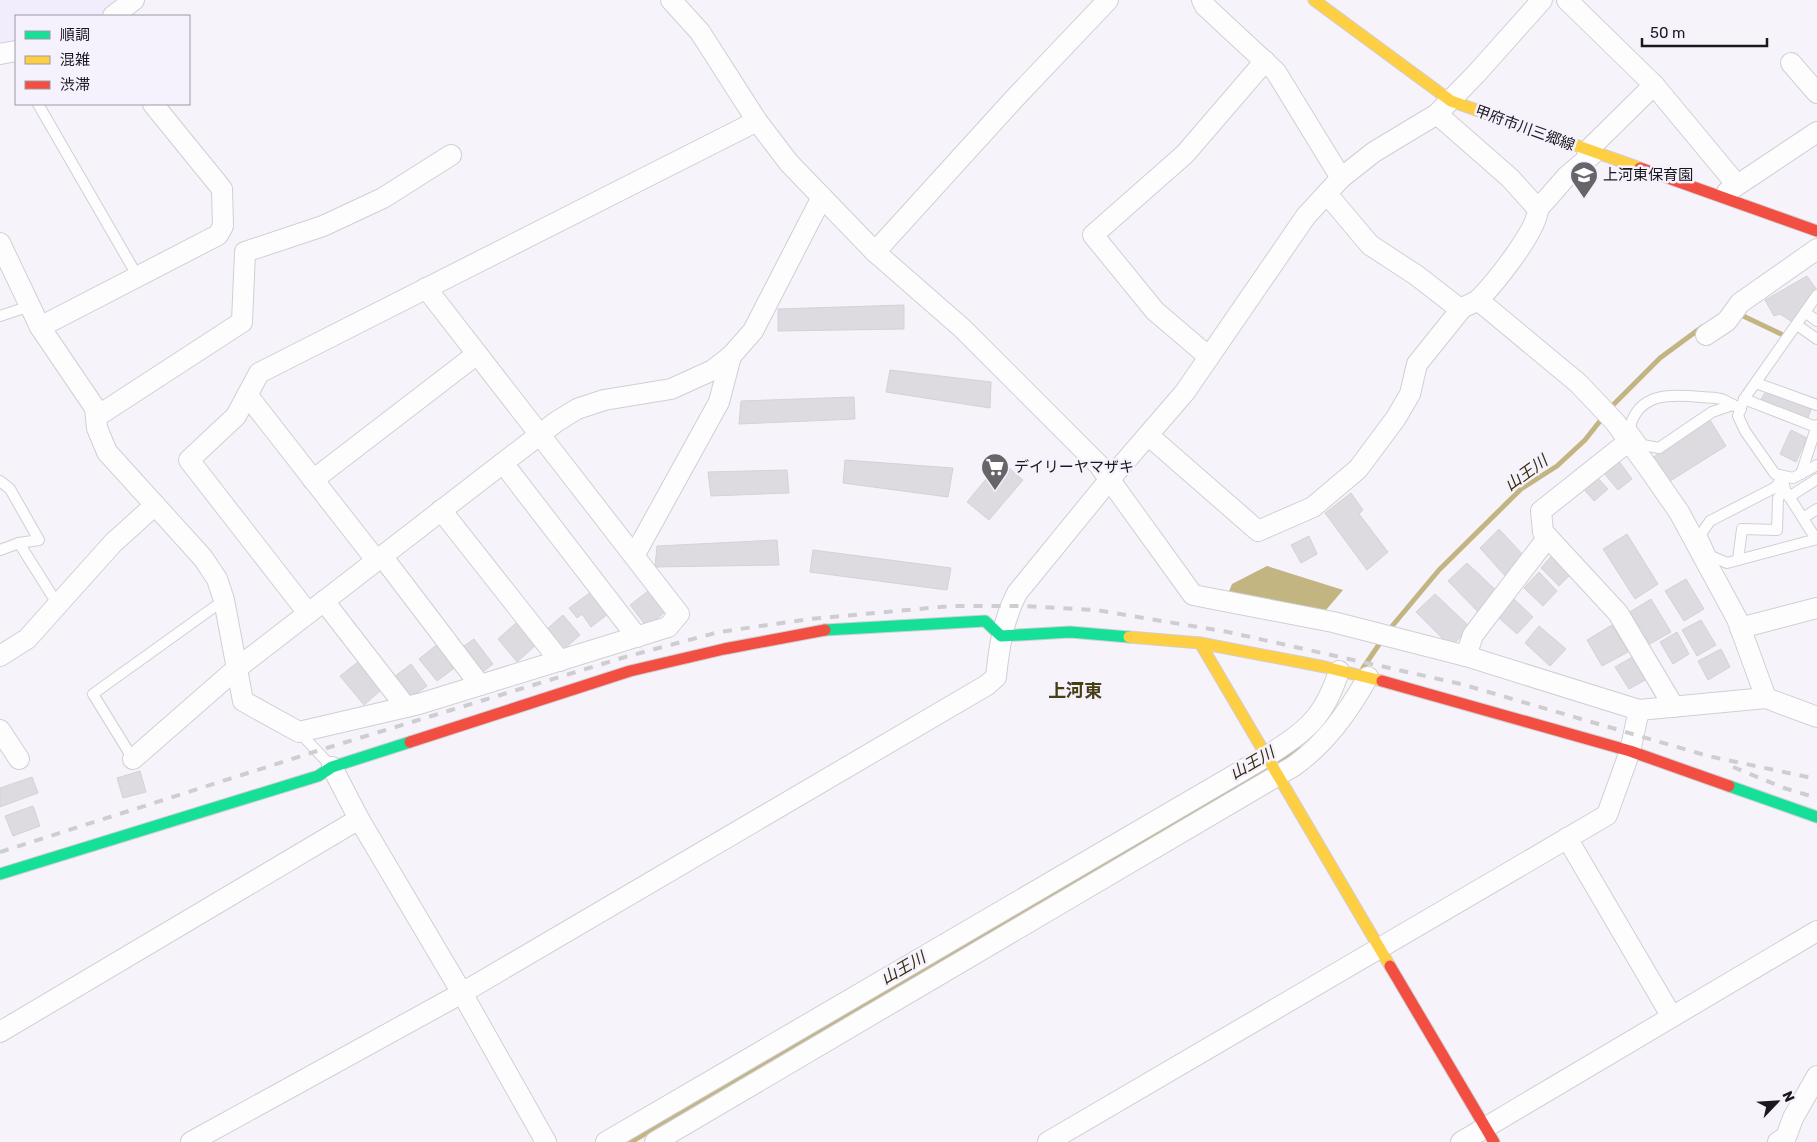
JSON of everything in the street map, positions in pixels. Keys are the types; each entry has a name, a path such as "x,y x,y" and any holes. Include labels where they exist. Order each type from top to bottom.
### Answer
{"street":[{"path":"114,15 134,0"},
{"path":"672,0 700,32 757,121 789,163 875,252 962,328 1086,452 1110,479 1193,595 1333,622 1466,656 1639,710 1766,698 1817,717"},
{"path":"875,252 1014,99 1108,0"},
{"path":"1202,0 1205,6 1276,72 1341,178"},
{"path":"191,1142 462,993 996,677 1001,636 1010,606 1017,593 1110,479 1185,392 1301,223 1341,178 1374,152 1444,108 1542,0"},
{"path":"1568,0 1654,85 1737,185"},
{"name":"甲府市川三郷線","path":"1319,1 1444,108 1590,152 1817,231"},
{"path":"1209,357 1155,311 1092,235 1185,154 1265,61"},
{"path":"1791,63 1817,93"},
{"path":"1148,435 1258,531 1313,507 1358,469 1410,394 1417,364 1529,236 1538,218 1538,210 1567,176 1654,85"},
{"path":"40,327 218,235 223,226 222,189 154,105"},
{"path":"1444,108 1538,210"},
{"path":"406,707 316,607 189,460 236,416 259,374 757,121"},
{"path":"1719,197 1817,132"},
{"path":"245,252 323,226 383,198 451,155"},
{"path":"1327,194 1370,245 1470,304 1578,383 1602,407 1629,441 1706,554 1740,628 1766,698"},
{"path":"133,758 236,669 540,434 577,409 604,400 671,389 713,370 730,356 753,331 822,197"},
{"path":"218,235 245,252"},
{"path":"0,243 40,327 95,408 96,428 107,452 203,558 218,579 224,600 243,700 299,732 406,707 560,661 668,627 679,614 426,288"},
{"path":"1706,335 1733,312 1817,249"},
{"path":"96,417 242,322 245,252"},
{"path":"313,480 477,354"},
{"path":"634,556 719,402 730,356"},
{"path":"248,396 313,480 379,558 480,685"},
{"path":"1629,441 1542,511 1543,532 1618,613 1674,707"},
{"path":"502,463 637,637"},
{"path":"0,656 26,639 113,543 155,505"},
{"path":"441,510 560,661"},
{"path":"1466,656 1473,635 1548,537"},
{"path":"1740,628 1817,608"},
{"path":"0,874 318,776 332,767 630,671 724,649 831,629 985,621 1001,636 1070,632 1200,643 1355,674 1630,752 1817,816"},
{"path":"1200,643 1489,1135"},
{"path":"606,1142 1267,756 1302,734 1320,713 1332,693 1355,674"},
{"path":"655,1142 1307,757 1331,734 1349,710 1355,674"},
{"path":"1048,1142 1607,815 1630,752 1639,710"},
{"path":"0,730 19,759"},
{"path":"332,767 359,820 462,993 546,1142"},
{"path":"0,1032 359,820"},
{"path":"1568,838 1672,1017"},
{"path":"1461,1142 1489,1135 1672,1017 1817,931"},
{"path":"1784,1140 1792,1118 1817,1076"}],"lane":[{"path":"39,105 138,277"},
{"path":"1817,295 1739,405 1738,416 1775,474 1793,478 1817,465"},
{"path":"0,316 30,306"},
{"path":"1805,312 1817,321"},
{"path":"1797,324 1817,339"},
{"path":"1756,383 1817,405"},
{"path":"1739,405 1721,407 1659,448 1643,445 1630,426 1640,408 1648,400 1658,396 1722,399 1817,426 1801,474"},
{"path":"1783,476 1787,494 1817,539 1727,563 1706,554 1701,534 1710,521 1776,487 1783,476"},
{"path":"1738,560 1742,529 1777,530 1778,498 1817,480"},
{"path":"0,481 10,489 39,540 20,543 0,550"},
{"path":"1803,518 1817,509"},
{"path":"20,543 58,605"},
{"path":"133,758 93,694 224,600"},
{"path":"299,732 332,767"}],"shaded area":[{"path":"0,0 134,0 114,15 15,15 15,51 0,54"},
{"path":"1267,566 1343,590 1326,610 1228,594 1232,584"}],"building":[{"path":"1807,276 1817,290 1817,295 1797,325 1780,314 1774,316 1765,300"},
{"path":"904,305 904,329 778,331 778,309"},
{"path":"890,370 991,382 990,408 886,392"},
{"path":"1766,391 1811,409 1808,418 1760,401"},
{"path":"854,397 855,419 739,424 741,401"},
{"path":"1710,420 1726,446 1667,483 1652,458"},
{"path":"1791,430 1807,438 1796,462 1780,454"},
{"path":"845,460 953,468 948,497 843,483"},
{"path":"1618,460 1632,479 1618,490 1603,472"},
{"name":"デイリーヤマザキ","path":"1001,461 1023,480 989,520 967,502"},
{"path":"787,470 789,493 711,496 708,472"},
{"path":"1596,476 1608,489 1594,501 1583,488"},
{"path":"1351,493 1363,510 1359,514 1388,552 1367,570 1325,513"},
{"path":"1499,529 1526,558 1507,578 1480,548"},
{"path":"1627,534 1658,584 1635,599 1603,549"},
{"path":"1309,536 1317,554 1301,563 1291,545"},
{"path":"777,540 779,565 655,567 657,546"},
{"path":"813,550 951,568 947,590 810,572"},
{"path":"1555,552 1574,571 1559,586 1541,568"},
{"path":"1467,563 1502,596 1482,616 1448,581"},
{"path":"1539,572 1557,591 1543,606 1524,588"},
{"path":"1686,579 1704,609 1684,621 1665,591"},
{"path":"648,591 665,612 647,627 630,605"},
{"path":"591,592 608,614 591,627 582,614 577,618 569,608"},
{"path":"1435,594 1470,627 1451,647 1416,612"},
{"path":"1513,598 1533,617 1517,634 1499,618"},
{"path":"1651,599 1671,632 1648,645 1628,613"},
{"path":"563,615 580,635 563,650 546,630"},
{"path":"1701,620 1716,645 1697,656 1682,630"},
{"path":"517,622 536,645 517,662 498,639"},
{"path":"1612,625 1628,652 1602,666 1587,640"},
{"path":"1539,626 1566,649 1550,666 1525,643"},
{"path":"1677,632 1689,654 1673,664 1660,642"},
{"path":"474,639 493,664 480,674 461,648"},
{"path":"439,643 457,666 437,681 419,659"},
{"path":"1721,649 1730,667 1708,680 1698,661"},
{"path":"1634,656 1647,679 1629,689 1615,667"},
{"path":"358,662 381,690 364,705 340,676"},
{"path":"411,664 427,686 410,698 394,677"},
{"path":"140,771 146,792 123,798 117,778"},
{"path":"32,777 38,793 0,807 0,788"},
{"path":"33,806 40,826 13,836 5,816"}],"waterway":[{"name":"山王川","path":"1739,314 1781,334"},
{"name":"山王川","path":"1609,409 1660,358 1702,327"},
{"name":"山王川","path":"1388,631 1439,570 1521,489 1557,466 1585,440 1604,416"},
{"name":"山王川","path":"1363,668 1382,640"},
{"name":"山王川","path":"1280,762 1300,749"},
{"name":"山王川","path":"631,1142 1266,770"}],"railway":[{"path":"0,852 317,751 625,657 719,632 810,619 951,606 1024,606 1096,610 1228,632 1461,684 1708,756 1817,779"},
{"path":"1733,767 1784,788 1817,798"}],"traffic: fast":[{"path":"825,630 985,621 1001,636 1070,632 1129,637"},
{"path":"0,874 318,776 332,767 410,742"},
{"path":"1729,786 1817,817"}],"traffic: slow":[{"path":"1314,0 1451,101 1640,168"},
{"path":"1129,637 1200,643 1325,667 1382,681"},
{"path":"1200,643 1390,966"}],"traffic: jam":[{"path":"1640,168 1817,231"},
{"path":"410,742 630,671 724,649 825,630"},
{"path":"1382,681 1630,751 1729,786"},
{"path":"1390,966 1494,1142"}],"place":[{"name":"上河東保育園","path":"1584,199"},
{"name":"デイリーヤマザキ","path":"995,491"}],"district":[{"name":"上河東","path":"1075,691"}]}
